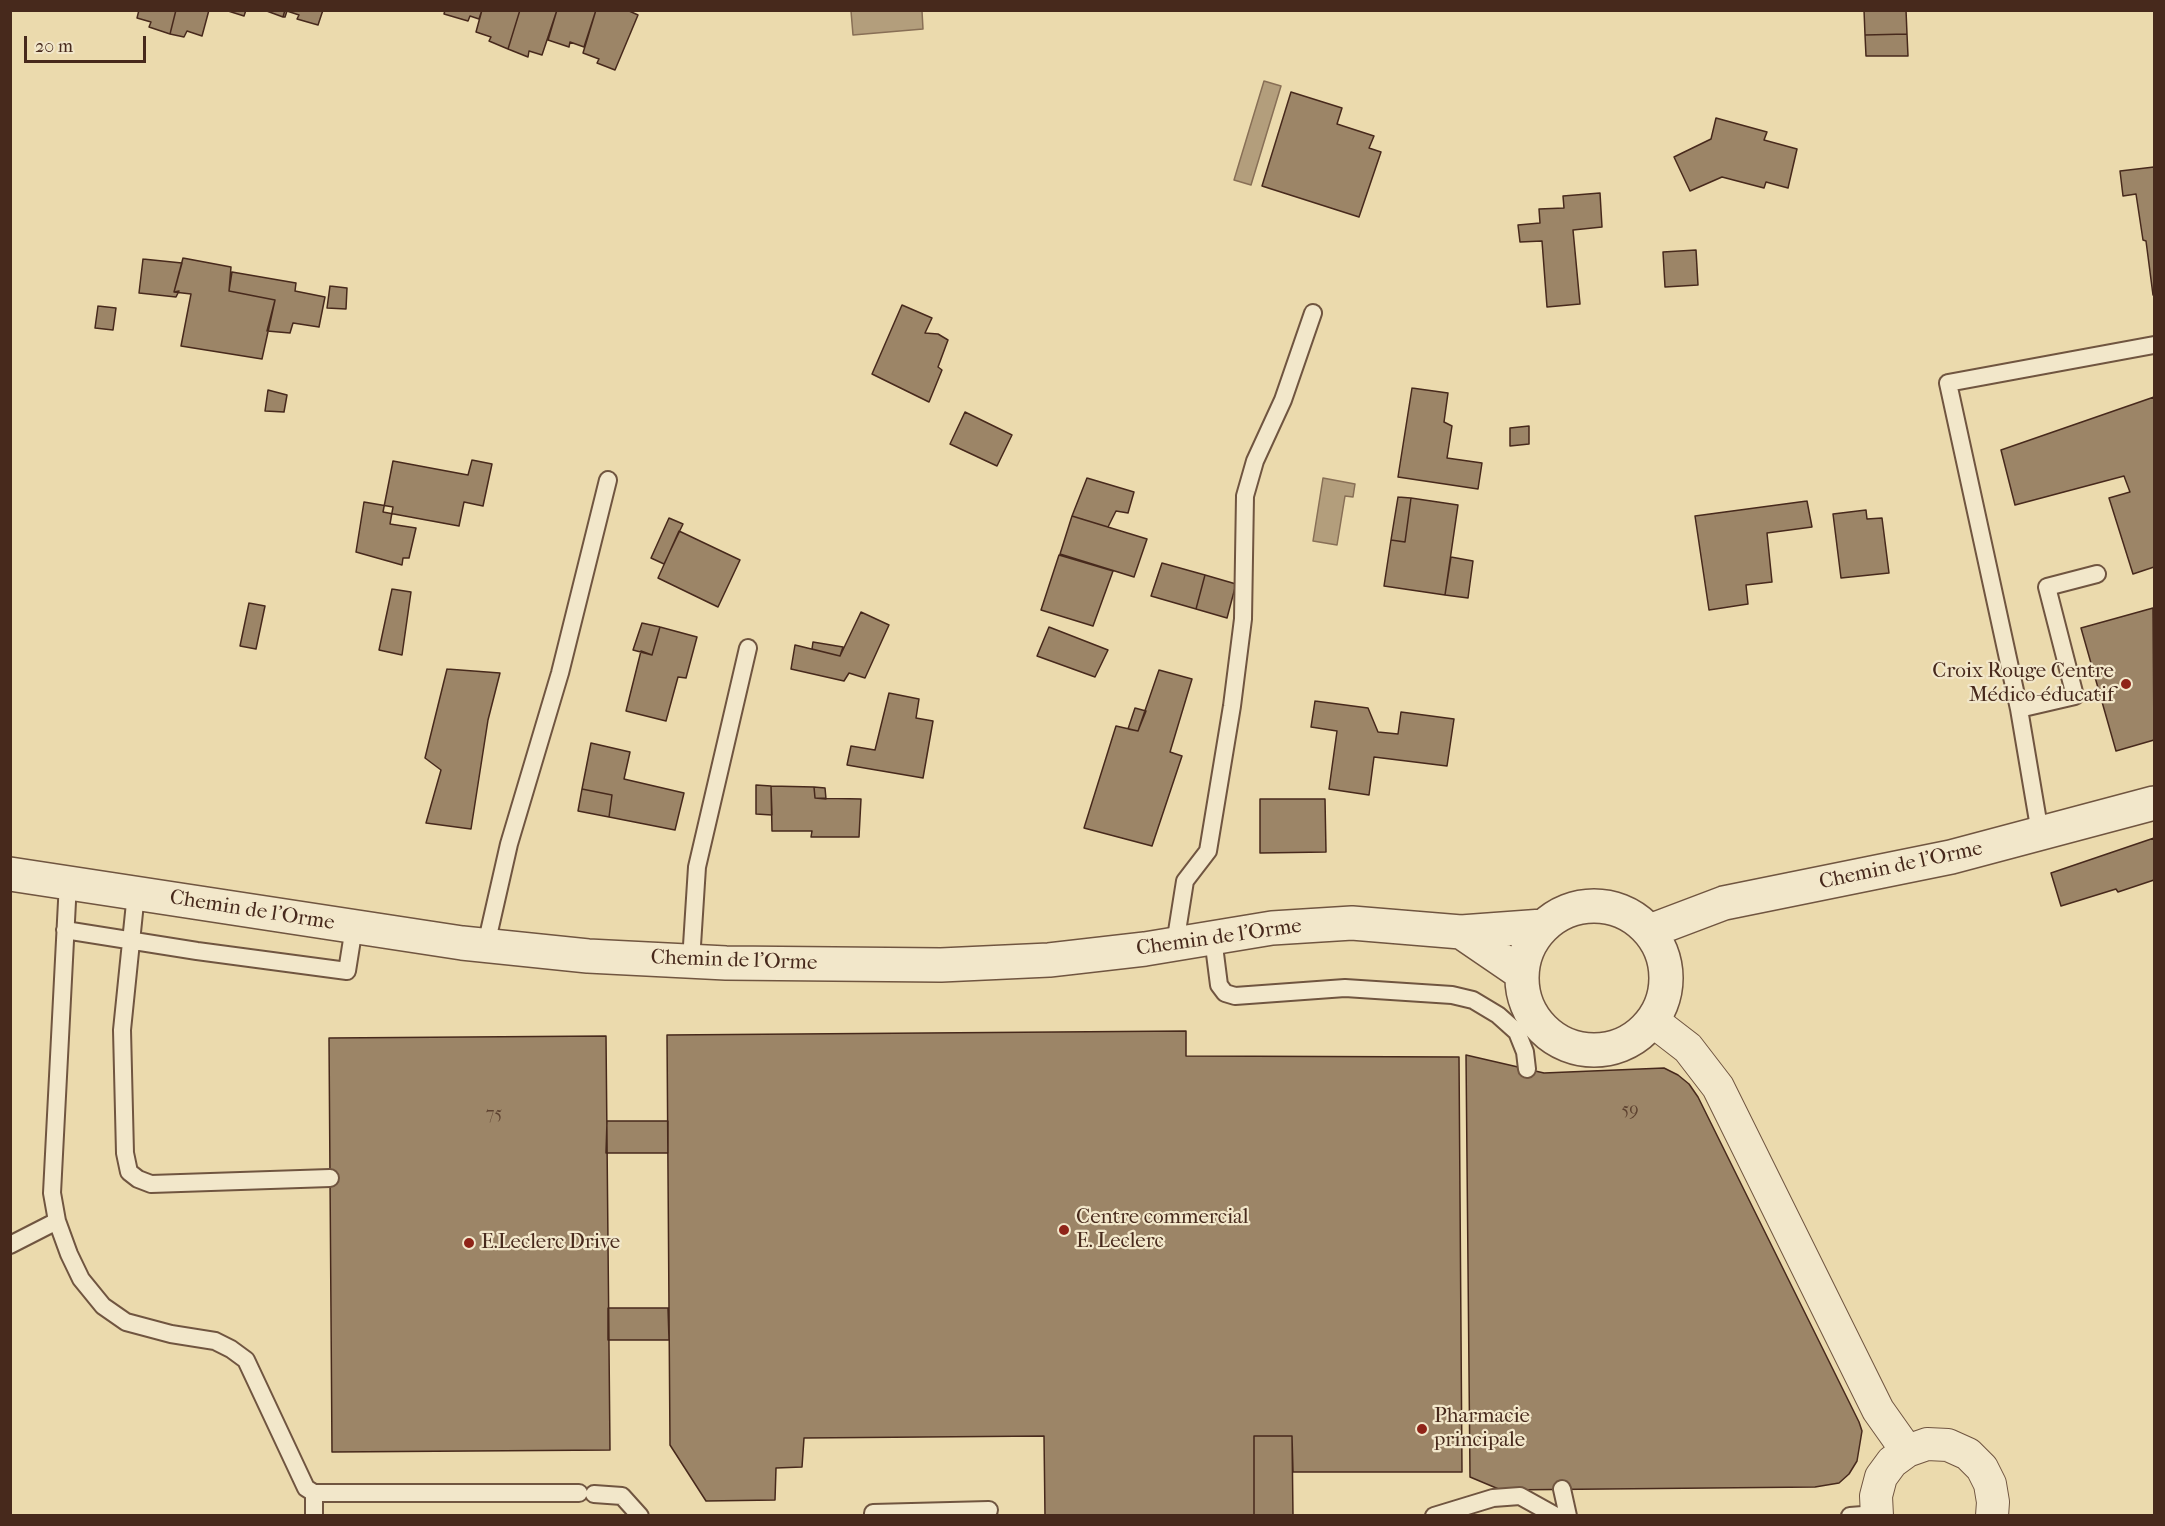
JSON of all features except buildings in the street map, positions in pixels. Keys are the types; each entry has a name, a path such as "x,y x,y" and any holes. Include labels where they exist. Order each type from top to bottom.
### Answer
{"street":[{"name":"Chemin de l'Orme","path":"1650,931 1724,903 1951,857 2154,803"},
{"name":"Chemin de l'Orme","path":"10,874 486,945 588,956 691,962 941,965 1048,960 1175,944 1272,928 1352,923 1461,932 1543,926"},
{"path":"1581,906 1607,906 1630,915 1650,931 1662,952 1667,975 1664,999 1653,1021 1636,1038 1615,1048 1592,1052 1569,1047 1548,1036 1533,1018 1524,996 1521,973 1528,947 1543,926 1558,915 1581,906"},
{"name":"Chemin de l'Orme","path":"1461,932 1521,973"},
{"path":"1653,1021 1688,1048 1718,1087 1878,1410 1907,1451"},
{"path":"1868,1515 1881,1478 1892,1462 1907,1451 1927,1444 1948,1445 1968,1454 1982,1468 1990,1484 1994,1502 1992,1515"}],"lane":[{"path":"1175,944 1185,881 1208,851 1232,706 1243,619 1245,496 1255,461 1283,400 1313,313"},
{"path":"2040,833 2019,709 1948,383 2154,345"},
{"path":"486,945 509,844 560,672 608,480"},
{"path":"2019,709 2075,696 2047,587 2097,574"},
{"path":"691,962 697,867 748,648"},
{"path":"68,882 52,1193 57,1221 69,1254 81,1279 103,1306 126,1322 171,1335 215,1341 246,1360 306,1488 314,1493 622,1496 640,1515"},
{"path":"136,893 122,1030 125,1153 129,1172 138,1179 151,1184 330,1178"},
{"path":"65,930 347,970 354,927"},
{"path":"1213,938 1219,985 1225,993 1235,996 1345,988 1452,995 1473,1000 1498,1014 1517,1032 1525,1052 1527,1069"},
{"path":"10,1245 57,1221"},
{"path":"1562,1490 1568,1515"},
{"path":"314,1493 314,1515"},
{"path":"1434,1515 1493,1498 1520,1496 1556,1515"},
{"path":"873,1515 873,1513 988,1510"}],"shaded area":[{"path":"851,11 922,11 923,29 853,35"},
{"path":"1264,81 1281,86 1251,185 1234,180"},
{"path":"1323,478 1355,484 1353,497 1345,496 1337,545 1313,541"}],"place":[{"name":"Croix Rouge Centre Médico-éducatif","path":"2126,684"},
{"name":"Centre commercial E. Leclerc","path":"1064,1230"},
{"name":"E.Leclerc Drive","path":"469,1243"},
{"name":"Pharmacie principale","path":"1422,1429"}]}
